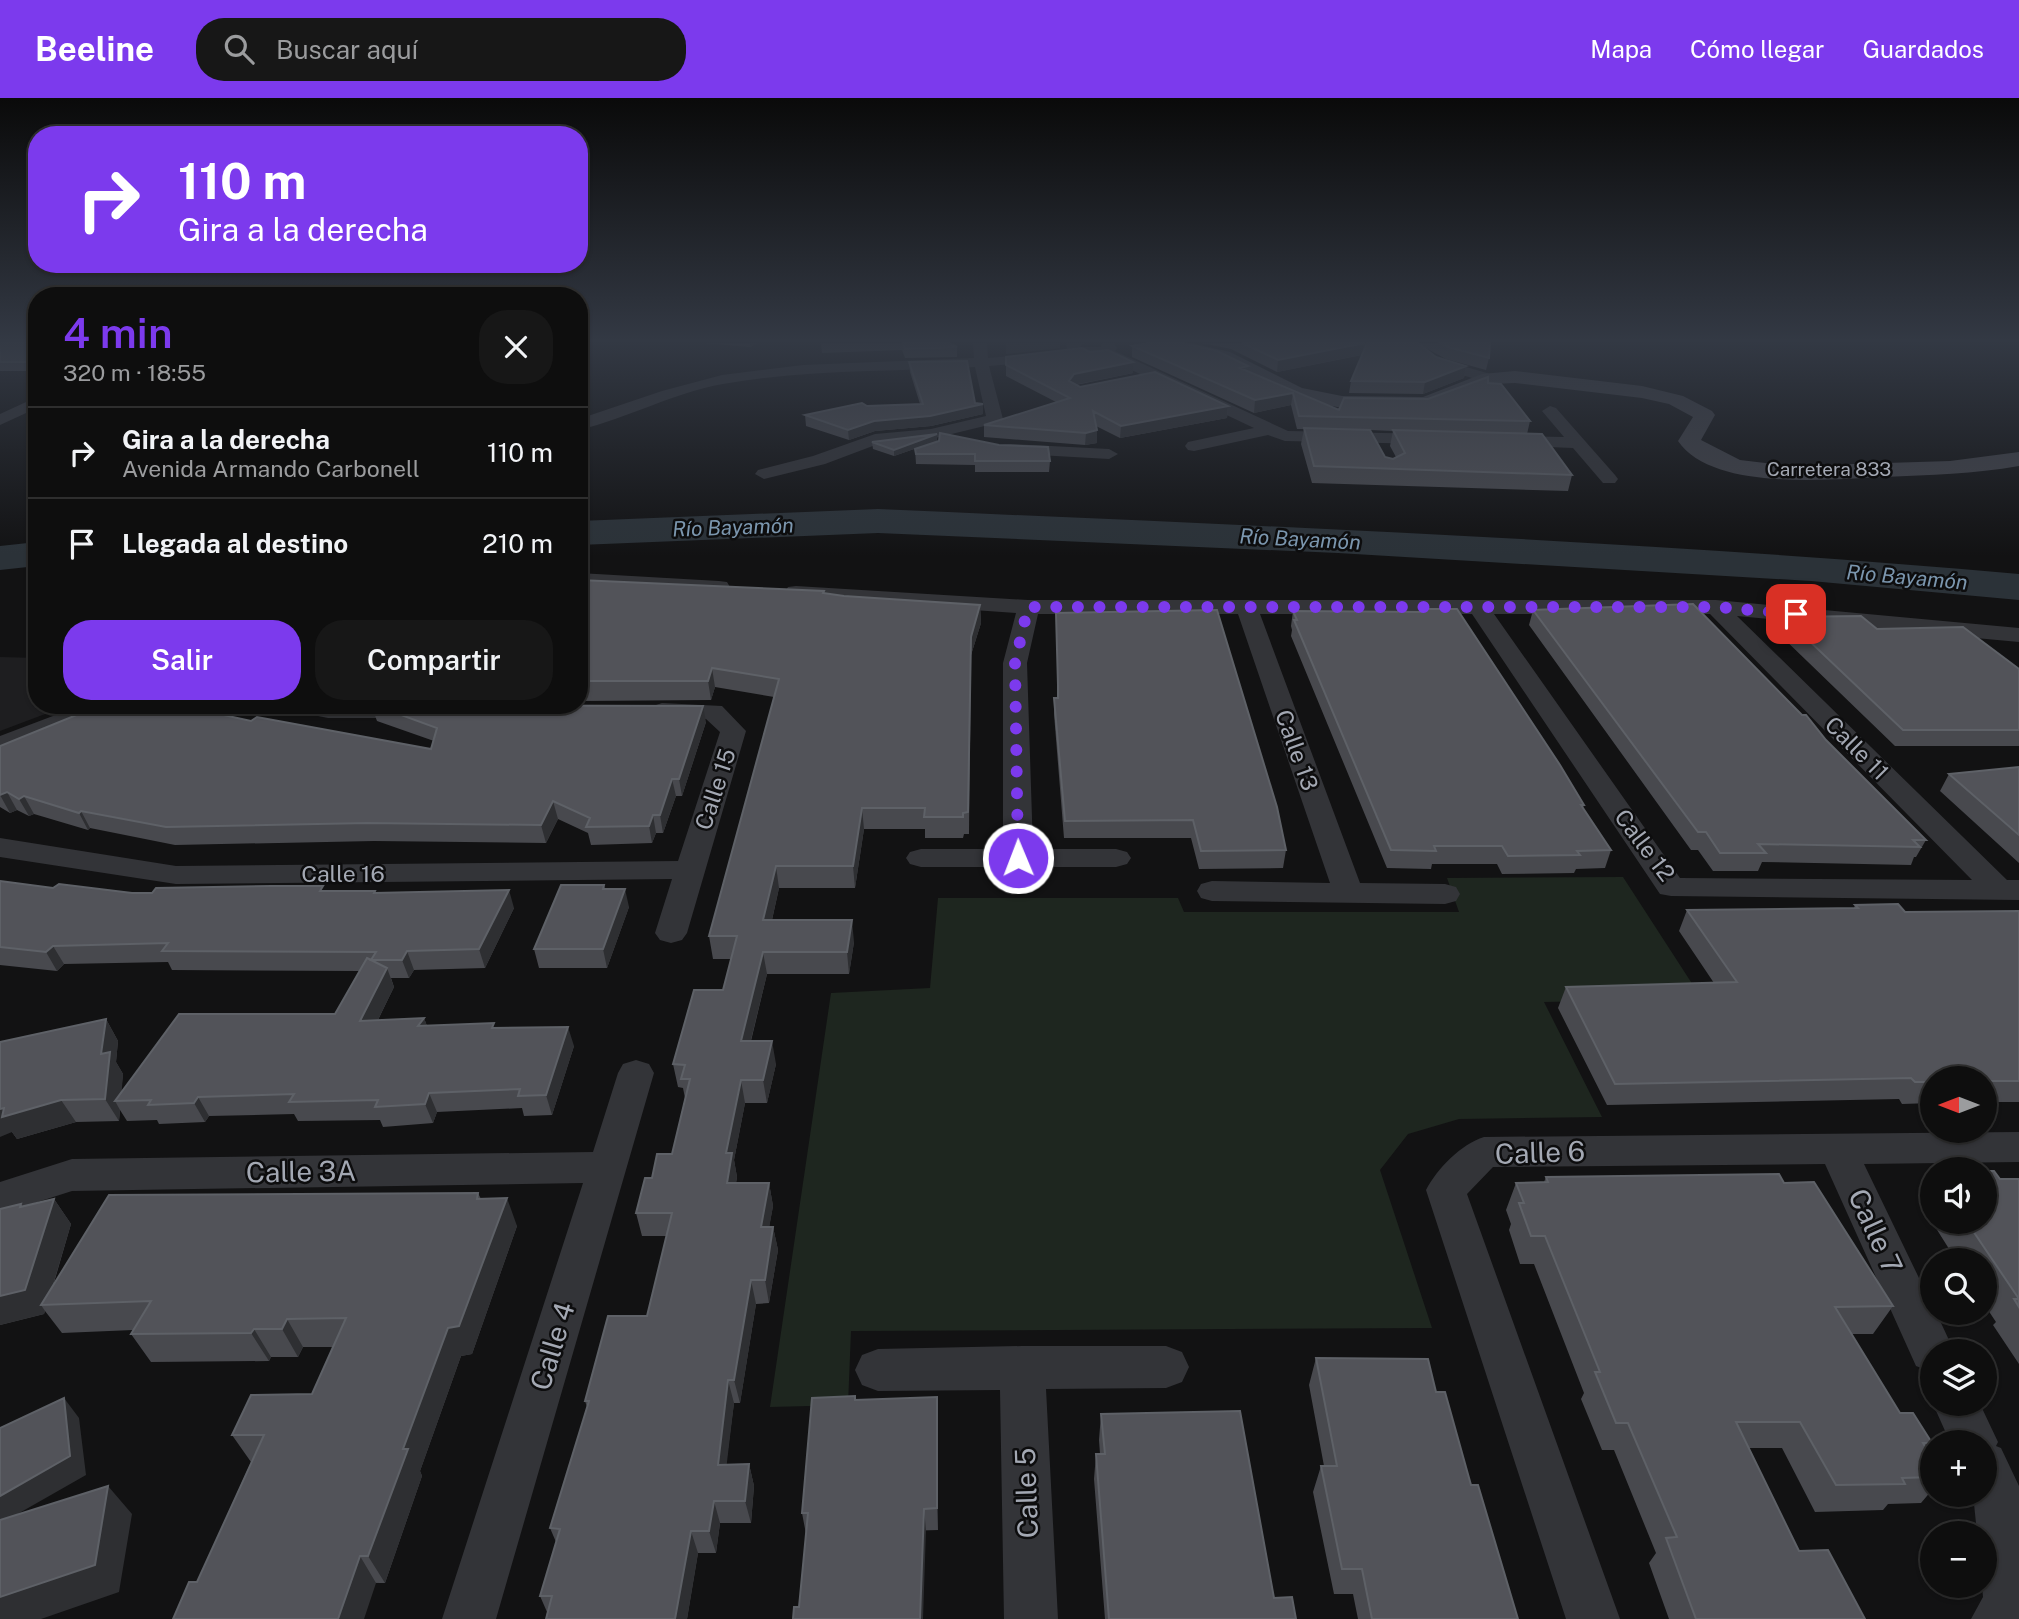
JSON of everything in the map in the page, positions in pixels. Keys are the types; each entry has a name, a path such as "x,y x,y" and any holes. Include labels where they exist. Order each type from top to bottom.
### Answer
{"street":[{"path":"588,422 610,414"},
{"path":"764,474 819,460 875,439 931,434 995,419 994,414"},
{"path":"1238,414 1285,436 1443,440"},
{"path":"1553,414 1609,479"},
{"name":"Carretera 833","path":"1703,414 1705,415 1689,441 1698,449 1736,466 1764,471 1796,473 1940,467 2019,459"},
{"path":"1194,446 1271,429"},
{"path":"931,434 982,445 1109,454"},
{"path":"1376,438 1385,458"},
{"path":"1497,441 1578,443"},
{"path":"588,580 739,589"},
{"path":"780,591 1028,607 1716,607 2019,635"},
{"path":"1018,858 1015,663 1028,607"},
{"name":"Calle 11","path":"1716,607 2009,890"},
{"name":"Calle 12","path":"1479,608 1671,887 2009,890"},
{"name":"Calle 13","path":"1247,609 1348,892"},
{"path":"1983,631 2019,659"},
{"name":"Calle 15","path":"631,710 713,711 733,731 689,870"},
{"path":"0,745 82,714"},
{"name":"Calle 16","path":"0,847 176,875 689,870"},
{"path":"921,858 1116,858"},
{"path":"671,933 689,870"},
{"path":"1212,891 1446,894"},
{"name":"Calle 4","path":"468,1619 636,1073"},
{"name":"Calle 6","path":"1593,1619 1446,1190 1484,1152 2019,1147"},
{"name":"Calle 7","path":"1837,1148 1926,1339"},
{"name":"Calle 3A","path":"0,1198 72,1175 606,1167"},
{"name":"Calle 5","path":"1021,1367 1031,1619"},
{"path":"878,1370 1166,1367"},
{"path":"1997,1493 2010,1607 1998,1619"}],"shaded area":[{"path":"0,657 28,658 28,714 45,714 0,731"},
{"path":"1623,877 1702,999 1544,1002 1602,1117 1459,1119 1408,1134 1380,1170 1432,1328 851,1331 848,1405 770,1407 831,993 930,988 938,898 1178,898 1184,912 1459,912 1447,878"}],"building":[{"path":"939,414 874,421 848,430 805,415"},
{"path":"1019,414 1094,414 1097,430 1086,433 984,425"},
{"path":"1099,414 1185,414 1121,426"},
{"path":"1524,414 1530,421 1299,416"},
{"path":"1304,428 1370,430 1385,457 1393,459 1405,453 1393,430 1542,434 1572,475 1314,466"},
{"path":"940,433 999,445 1048,447 1050,461 975,461 975,454 916,454 915,449 939,441"},
{"path":"937,434 894,450 872,442"},
{"path":"588,580 824,591 823,593 844,596 980,605 971,637 968,812 963,813 963,817 924,817 925,808 862,808 853,866 776,866 763,920 852,920 847,952 763,952 741,1041 772,1041 763,1080 741,1080 726,1153 732,1153 727,1183 769,1183 761,1227 773,1227 765,1280 751,1280 734,1380 728,1380 718,1465 749,1464 745,1501 714,1501 709,1531 691,1531 675,1619 546,1619 552,1596 540,1596 560,1529 550,1528 589,1401 585,1401 608,1316 647,1316 672,1213 636,1213 645,1178 652,1178 657,1154 672,1154 690,1079 681,1079 685,1065 673,1064 694,990 723,990 737,936 709,936 779,679 712,668 708,681 588,681"},
{"path":"1693,604 1802,715 1806,715 1826,740 1926,840 1913,840 1920,847 1758,844 1766,853 1720,853 1706,832 1698,832 1533,610"},
{"path":"1420,609 1457,609 1560,765 1584,805 1581,805 1611,850 1577,851 1580,855 1508,856 1502,846 1434,846 1436,851 1391,850 1294,620 1297,620 1293,611 1422,612"},
{"path":"1217,610 1277,807 1286,850 1201,851 1193,820 1065,821 1054,698 1058,698 1056,613"},
{"path":"1861,616 1877,629 1963,627 2019,669 2019,730 1903,730 1784,617"},
{"path":"588,706 703,706 679,779 672,779 660,815 653,815 649,826 586,827 590,818 553,801 541,825 368,823 166,827 81,811 79,813 24,796 19,799 7,792 0,795 0,746 79,714 219,714 251,721 257,717 431,749 437,728 399,714 588,714"},
{"path":"2019,767 2019,835 1949,774"},
{"path":"0,881 53,888 59,884 132,893 152,893 156,888 271,886 323,886 320,891 375,891 374,893 509,890 479,949 407,951 402,960 371,960 376,952 162,951 168,943 53,946 46,952 0,947"},
{"path":"561,885 604,885 603,889 625,889 603,949 534,949"},
{"path":"1898,904 1905,912 2019,911 2019,1081 1997,1081 1997,1066 1920,1066 1920,1082 1911,1078 1615,1084 1566,987 1737,982 1687,910 1858,908 1855,905"},
{"path":"367,958 387,968 360,1021 424,1018 418,1026 494,1023 492,1028 568,1027 546,1095 518,1096 520,1089 429,1093 425,1104 375,1107 378,1100 289,1102 294,1094 198,1097 194,1103 148,1105 151,1100 115,1101 179,1014 335,1014"},
{"path":"106,1019 101,1054 110,1052 105,1099 61,1100 2,1117 4,1108 0,1109 0,1042"},
{"path":"1779,1174 1784,1183 1814,1182 1893,1306 1835,1307 1900,1413 1913,1413 1924,1430 1920,1430 1920,1477 1902,1478 1905,1484 1836,1485 1800,1422 1736,1422 1799,1551 1828,1550 1865,1619 1696,1619 1666,1538 1677,1537 1628,1423 1616,1423 1595,1372 1600,1372 1545,1236 1531,1236 1519,1203 1524,1203 1516,1183 1548,1182 1546,1177"},
{"path":"1997,1175 2000,1179 2019,1179 2019,1299 1997,1266 1997,1248 1985,1248 1975,1234 1997,1234"},
{"path":"478,1193 477,1199 507,1198 459,1326 448,1328 403,1449 408,1449 368,1556 360,1556 338,1619 173,1619 189,1582 197,1582 264,1435 232,1435 251,1395 312,1394 346,1318 287,1319 282,1329 254,1329 251,1333 131,1334 151,1301 41,1305 109,1195"},
{"path":"54,1199 25,1290 0,1296 0,1209"},
{"path":"1316,1358 1428,1359 1436,1392 1445,1392 1471,1485 1478,1485 1518,1619 1372,1619 1362,1569 1342,1569 1321,1466 1337,1466"},
{"path":"855,1396 855,1400 937,1397 937,1508 924,1509 920,1619 793,1619 794,1607 799,1607 808,1513 802,1513 812,1398"},
{"path":"64,1398 70,1456 0,1496 0,1428"},
{"path":"1240,1411 1274,1598 1292,1597 1296,1619 1109,1619 1096,1454 1105,1454 1101,1414"},
{"path":"108,1486 95,1565 0,1597 0,1520"}],"waterway":[{"name":"Río Bayamón","path":"588,533 878,521 1338,541 1811,568 2019,587"},
{"name":"Río Bayamón","path":"0,558 28,555"}],"route":[{"path":"1018,858 1015,663 1028,607 1716,607 1796,614"}]}
